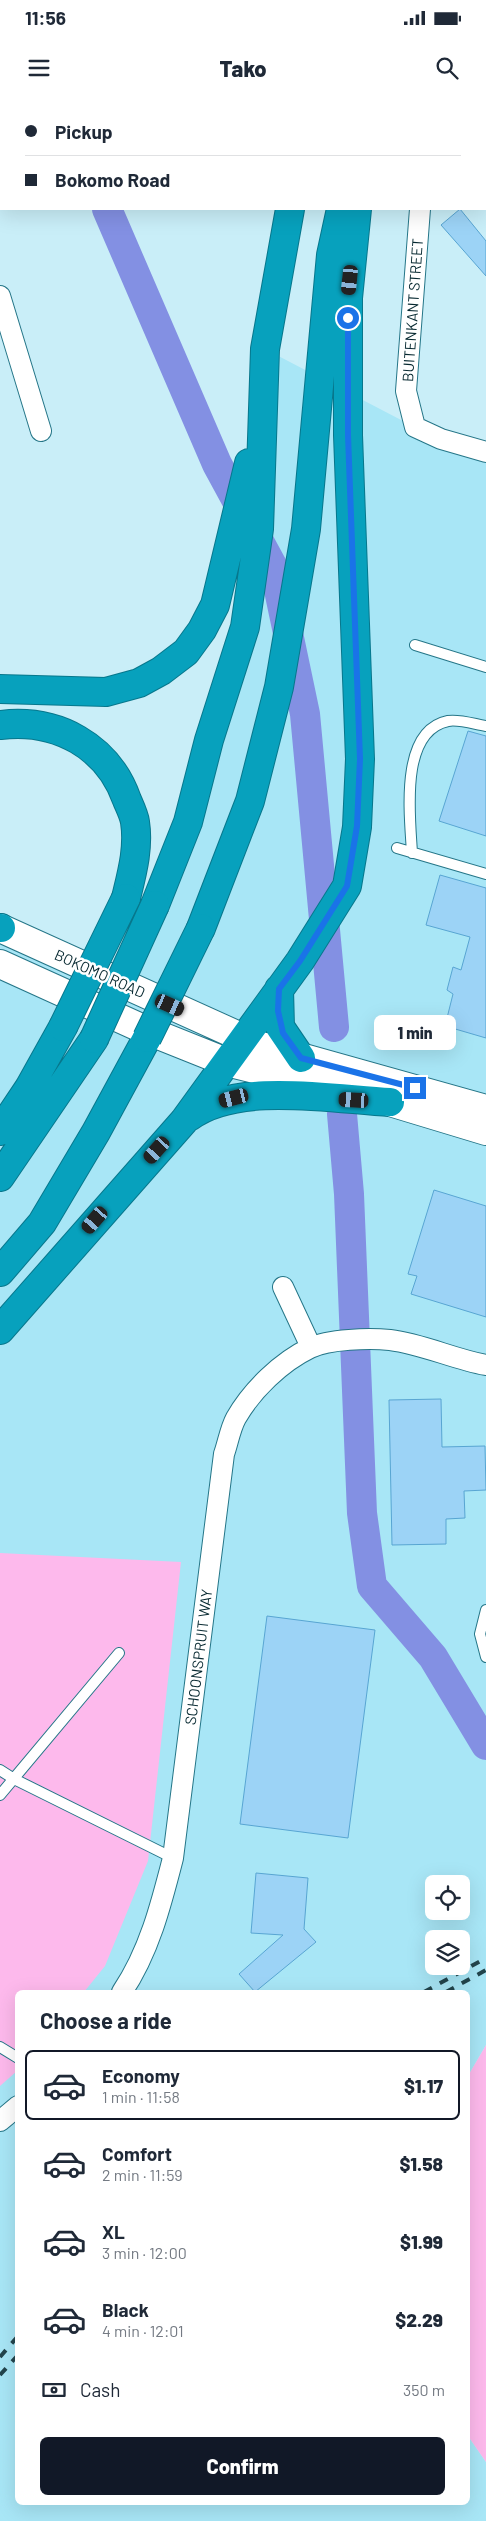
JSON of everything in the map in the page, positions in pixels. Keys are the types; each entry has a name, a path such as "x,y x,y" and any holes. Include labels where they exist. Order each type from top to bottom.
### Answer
{"highway":[{"path":"0,1177 94,1039 155,905 188,822 209,740 245,627 259,530 265,349 290,210"},
{"path":"0,1272 42,1222 96,1132 147,1038 201,928 250,801 279,687 306,529 331,255 341,210"},
{"path":"0,1330 184,1120 300,961 347,886 357,826 360,759 348,435 348,298 358,210"},
{"path":"0,689 106,692 138,683 161,671 186,652 202,630 215,605 262,407"},
{"path":"0,725 31,725 55,728 104,758 122,786 135,822 135,856 126,898 63,1027 29,1088 0,1131"},
{"path":"279,989 280,1027 301,1058"},
{"path":"184,1120 208,1105 234,1098 264,1095 390,1102"}],"main road":[{"name":"BOKOMO ROAD","path":"0,928 243,1038 301,1058 486,1109"},
{"path":"0,964 141,1028 226,1062 390,1102 486,1131"}],"street":[{"name":"BUITENKANT STREET","path":"420,210 406,391 409,411 415,427 441,440 486,452"},
{"path":"0,296 41,431"},
{"path":"283,1287 311,1348"},
{"name":"SCHOONSPRUIT WAY","path":"123,1990 149,1941 159,1912 173,1858 224,1454 236,1419 252,1395 275,1372 311,1348 333,1342 389,1340 423,1347 486,1365"},
{"path":"0,2121 15,2108"}],"lane":[{"path":"415,645 486,666"},
{"path":"412,852 409,786 416,754 424,735 434,726 449,721 486,726"},
{"path":"397,848 486,874"},
{"path":"486,1610 480,1634 486,1658"},
{"path":"0,1795 119,1654"},
{"path":"0,1770 14,1779 173,1858"},
{"path":"0,2060 9,2052"}],"shaded area":[{"path":"265,349 426,433 486,452 486,2045 470,2073 470,1990 15,1990 15,2505 470,2505 470,2439 486,2462 486,2521 0,2521 0,928 116,980 245,627"},
{"path":"0,1553 181,1562 148,1861 105,1966 86,1990 15,1990 15,2073 0,2086"},
{"path":"486,2045 486,2462 470,2439 470,2073"}],"building":[{"path":"461,210 486,241 486,276 441,225"},
{"path":"468,731 486,736 486,836 439,821"},
{"path":"440,875 486,888 486,1038 445,1026 453,994 447,990 453,967 461,970 470,937 426,925"},
{"path":"434,1190 486,1206 486,1317 411,1294 417,1276 408,1274"},
{"path":"441,1399 442,1447 485,1446 486,1490 464,1491 465,1518 446,1519 446,1544 392,1545 389,1400"},
{"path":"267,1616 375,1630 348,1838 240,1824"},
{"path":"256,1873 308,1878 304,1929 316,1942 257,1990 253,1990 239,1974 283,1935 251,1933"}],"waterway":[{"path":"107,210 217,464 275,571 305,714 334,1027"},
{"path":"342,1114 349,1194 362,1513 372,1586 433,1657 486,1745"}],"railway":[{"path":"428,1990 486,1958"},
{"path":"450,1990 486,1970"},
{"path":"0,2357 15,2340"},
{"path":"0,2375 15,2358"}],"route":[{"path":"348,318 348,435 360,759 354,856 347,886 300,961 279,989 278,1011 280,1027 301,1058 415,1088"}]}
